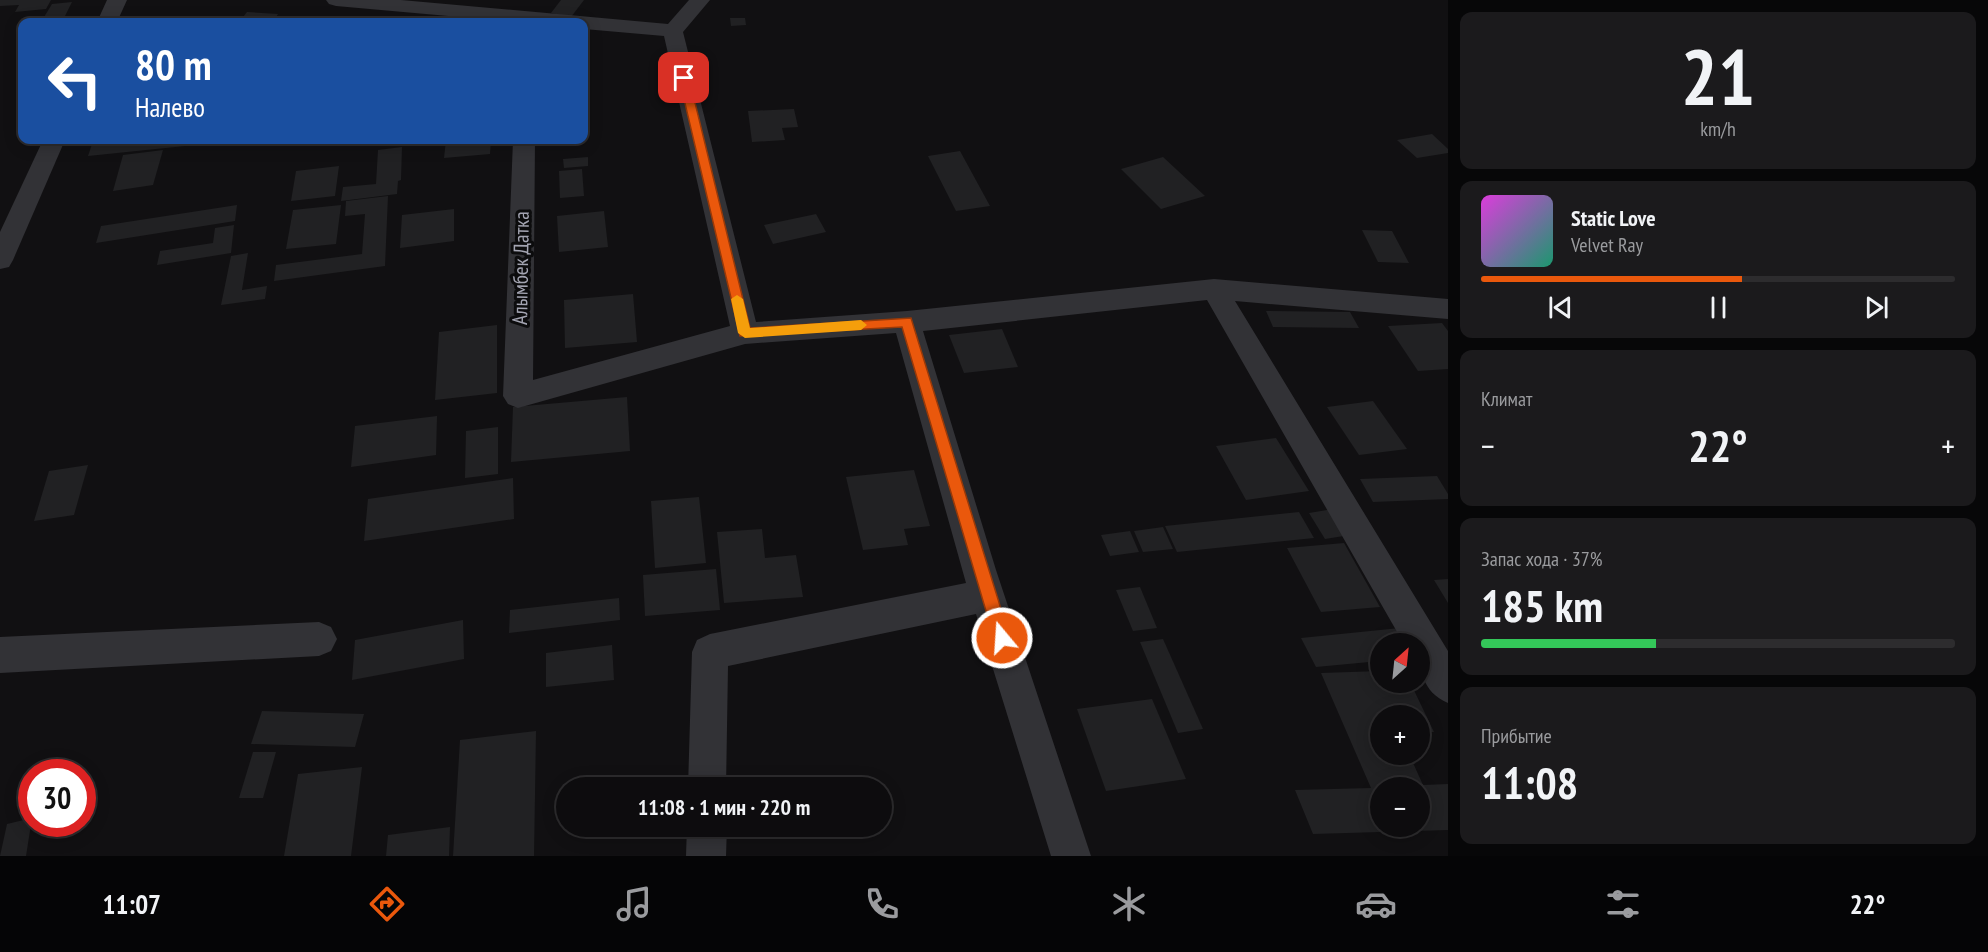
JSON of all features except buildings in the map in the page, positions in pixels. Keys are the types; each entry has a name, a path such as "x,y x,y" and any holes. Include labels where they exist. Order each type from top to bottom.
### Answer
{"street":[{"path":"109,18 117,0"},
{"path":"336,0 470,6 519,18"},
{"path":"673,31 700,0"},
{"path":"588,23 673,31"},
{"path":"673,31 745,333 907,322 1214,289 1448,309"},
{"path":"0,260 52,144"},
{"name":"Алымбек Датка","path":"524,144 518,396 745,333"},
{"path":"1214,289 1448,686"},
{"path":"907,322 988,595 1071,856"},
{"path":"707,777 710,652 988,595"},
{"path":"0,655 319,639"},
{"path":"706,856 707,837"}],"slow traffic":[{"path":"737,299 745,333 861,325"}],"route":[{"path":"684,78 745,333 907,322 979,570 1002,638"}]}
